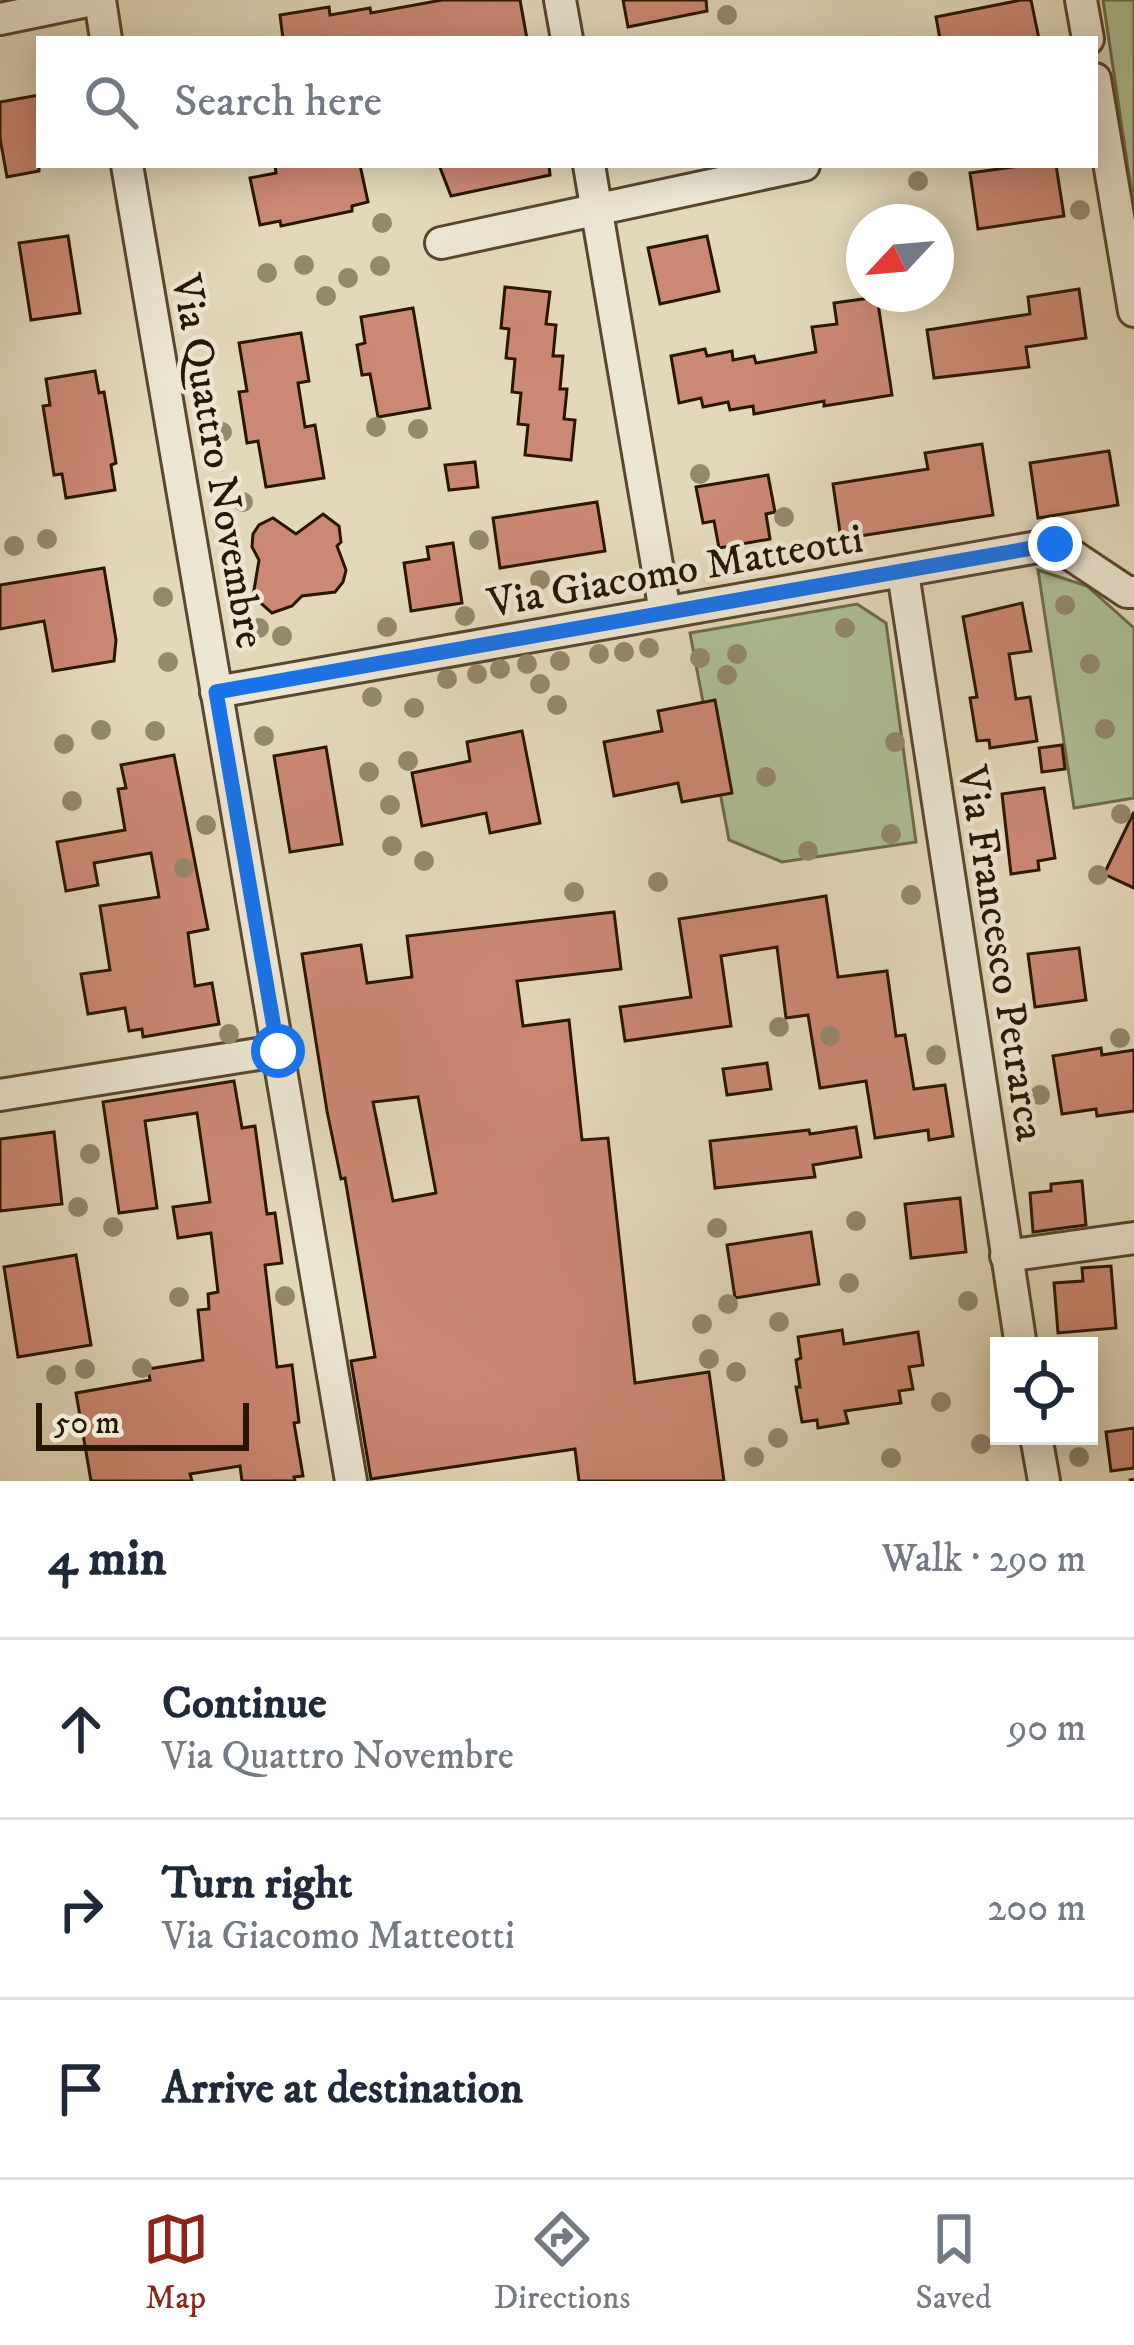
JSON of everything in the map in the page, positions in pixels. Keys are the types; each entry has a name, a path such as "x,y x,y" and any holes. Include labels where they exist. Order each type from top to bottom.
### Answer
{"street":[{"path":"0,19 96,0 105,36"},
{"path":"560,0 566,36"},
{"path":"1081,0 1087,36"},
{"path":"1098,106 1134,311"},
{"name":"Via Quattro Novembre","path":"129,168 350,1481"},
{"path":"589,168 664,612"},
{"path":"441,243 790,168"},
{"name":"Via Giacomo Matteotti","path":"216,692 1055,544 1127,592 1134,592"},
{"name":"Via Francesco Petrarca","path":"903,573 1020,1337"},
{"path":"0,1095 278,1051"},
{"path":"1006,1256 1134,1238"},
{"path":"1038,1445 1044,1481"}],"green space":[{"path":"1103,0 1134,0 1134,209"},
{"path":"1038,570 1087,586 1134,628 1134,798 1074,808"},
{"path":"857,604 886,623 916,842 782,862 729,840 690,633"}],"building":[{"path":"442,0 520,0 526,36 283,36 280,15 329,7 330,15 370,8 371,13"},
{"path":"623,0 706,0 707,11 628,27"},
{"path":"1031,0 1038,36 939,36 936,17"},
{"path":"36,96 39,171 7,177 0,102"},
{"path":"275,168 361,168 368,202 352,206 352,211 281,226 280,221 260,225 250,178 276,173"},
{"path":"440,168 549,168 550,175 451,196"},
{"path":"1056,168 1064,216 978,229 970,173"},
{"path":"68,236 80,313 31,320 19,243"},
{"path":"707,236 719,291 660,304 648,248"},
{"path":"505,287 550,292 546,324 556,325 553,356 563,356 564,419 575,420 571,460 525,455 528,425 518,424 521,393 512,392 515,359 506,358 509,329 501,328"},
{"path":"1079,289 1086,338 1026,347 1029,367 934,378 927,330 1030,314 1028,297"},
{"path":"846,301 846,312 879,312 892,395 754,414 753,406 730,410 728,402 703,407 701,398 679,403 671,356 705,349 707,356 732,351 733,360 754,356 756,363 816,352 812,327 837,324 834,303"},
{"path":"413,308 430,408 378,417 370,374 362,375 357,345 365,343 361,317"},
{"path":"301,333 309,381 298,383 305,427 315,425 324,478 266,487 258,441 247,443 239,392 247,391 239,343"},
{"path":"95,371 99,393 104,392 116,463 111,465 115,490 66,498 62,474 54,475 43,406 50,405 46,379"},
{"path":"982,444 993,515 841,539 833,484 928,469 925,453"},
{"path":"1109,451 1118,505 1038,518 1030,463"},
{"path":"475,462 478,487 449,490 445,465"},
{"path":"768,475 775,512 766,514 770,539 719,548 714,521 703,523 696,487"},
{"path":"597,502 605,551 500,568 493,518"},
{"path":"323,514 339,526 337,546 346,570 343,582 335,592 302,596 292,606 272,613 253,596 259,560 252,547 253,534 273,518 296,534"},
{"path":"453,543 462,603 411,611 404,563 429,559 427,547"},
{"path":"104,568 116,640 114,661 53,671 44,621 0,629 0,585"},
{"path":"1022,603 1031,651 1009,654 1016,699 1030,697 1037,741 990,748 989,740 977,741 970,698 977,697 963,617"},
{"path":"715,700 732,793 682,802 678,783 614,796 604,742 662,731 658,711"},
{"path":"522,731 540,823 490,833 486,813 422,826 412,773 470,761 467,742"},
{"path":"1062,745 1065,769 1042,772 1039,748"},
{"path":"326,747 342,844 290,852 274,756"},
{"path":"174,755 208,929 188,933 195,986 212,983 219,1024 143,1037 142,1029 129,1031 125,1008 88,1014 81,974 110,970 100,906 159,897 151,853 94,863 98,885 66,891 57,842 125,830 118,789 126,788 121,765"},
{"path":"1044,788 1055,858 1038,861 1039,870 1011,874 1002,794"},
{"path":"1134,812 1134,888 1104,874"},
{"path":"826,896 838,977 887,971 896,1036 905,1035 914,1089 945,1085 953,1136 929,1140 928,1130 875,1138 866,1081 820,1088 808,1015 786,1018 777,947 721,956 731,1026 625,1041 620,1007 691,997 679,919"},
{"path":"614,912 621,969 517,981 523,1026 569,1020 582,1140 608,1138 635,1383 709,1372 724,1481 579,1481 575,1449 371,1479 351,1361 375,1357 302,954 361,945 367,983 412,977 407,936","holes":["418,1097 436,1193 393,1201 373,1102"]},
{"path":"1079,948 1086,1000 1035,1007 1028,954"},
{"path":"1101,1048 1102,1055 1134,1050 1134,1111 1062,1114 1053,1056"},
{"path":"767,1063 771,1089 727,1095 723,1069"},
{"path":"234,1081 242,1128 255,1126 267,1214 275,1213 282,1263 265,1265 277,1367 292,1365 299,1422 294,1423 303,1476 294,1477 295,1481 242,1481 240,1466 190,1474 192,1481 91,1481 76,1393 150,1380 148,1369 203,1360 198,1310 209,1309 208,1294 218,1292 211,1233 178,1238 173,1207 210,1202 197,1113 145,1121 157,1208 119,1213 103,1102"},
{"path":"856,1127 861,1157 813,1165 815,1177 715,1188 710,1141"},
{"path":"54,1132 62,1204 0,1211 0,1139"},
{"path":"1082,1181 1086,1225 1033,1232 1030,1193 1051,1191 1051,1184"},
{"path":"960,1198 966,1252 911,1258 905,1204"},
{"path":"811,1232 819,1284 735,1298 727,1245"},
{"path":"76,1255 91,1345 18,1357 4,1267"},
{"path":"1111,1266 1116,1328 1058,1333 1054,1283 1083,1281 1082,1268"},
{"path":"842,1330 844,1344 918,1332 923,1365 909,1367 913,1389 899,1391 901,1403 845,1411 848,1423 818,1428 817,1420 802,1422 796,1387 800,1387 798,1337"},
{"path":"1134,1428 1134,1468 1111,1471 1106,1432"}],"route":[{"path":"278,1051 216,692 1055,544"}]}
